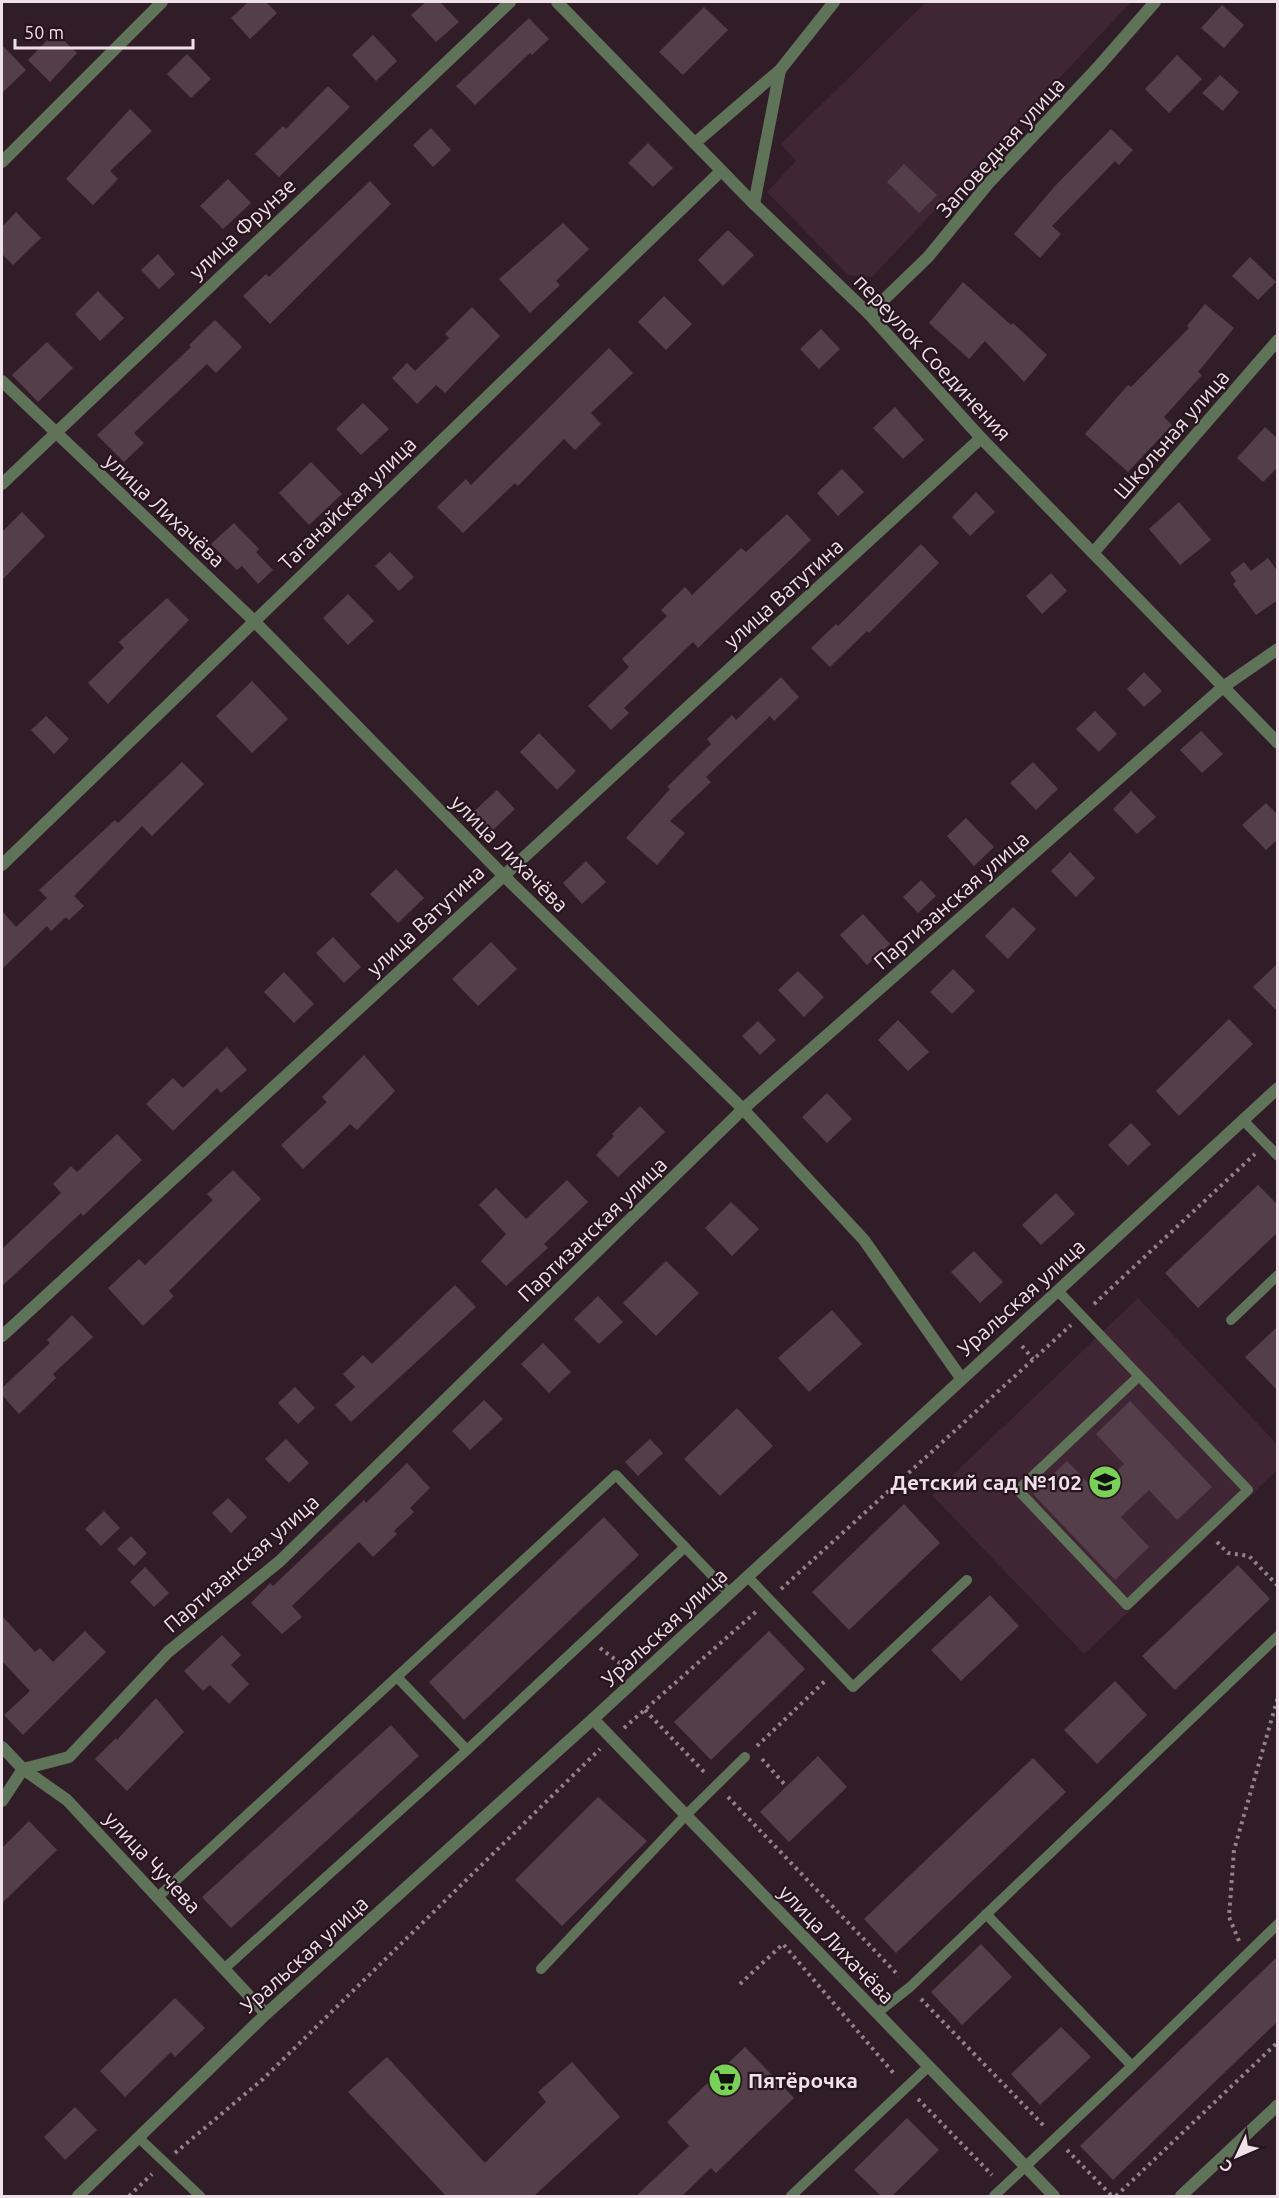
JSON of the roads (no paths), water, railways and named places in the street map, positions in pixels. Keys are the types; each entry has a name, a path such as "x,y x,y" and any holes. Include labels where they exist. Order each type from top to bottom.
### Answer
{"street":[{"path":"2,162 162,2"},
{"name":"улица Фрунзе","path":"2,484 510,2"},
{"name":"переулок Соединения","path":"557,2 721,171 869,314 981,438 1278,743"},
{"path":"695,143 780,70 834,2"},
{"name":"Заповедная улица","path":"869,314 928,258 988,184 1099,66 1155,2"},
{"path":"754,204 780,70"},
{"name":"Таганайская улица","path":"2,865 253,620 721,171"},
{"name":"Школьная улица","path":"1093,553 1278,340"},
{"name":"улица Лихачёва","path":"2,381 253,620 503,875 743,1109 864,1240 961,1378"},
{"name":"улица Ватутина","path":"2,1336 981,438"},
{"name":"Партизанская улица","path":"23,1769 69,1757 168,1652 280,1561 743,1109 1223,687 1278,649"},
{"name":"Уральская улица","path":"78,2196 266,2014 593,1719 1278,1088"},
{"name":"улица Лихачёва","path":"593,1719 1054,2196"},
{"name":"улица Чучева","path":"2,1747 23,1769 67,1800 159,1896 266,2014"},
{"path":"2,1801 23,1769"},
{"path":"1181,2196 1278,2105"}],"lane":[{"path":"1243,1120 1278,1156"},
{"path":"1231,1320 1278,1275"},
{"path":"1058,1291 1248,1490 1127,1605 1018,1490 1139,1376"},
{"path":"159,1896 616,1475 729,1593"},
{"path":"225,1968 467,1750 685,1547"},
{"path":"747,1576 852,1687 967,1580"},
{"path":"877,2013 910,1987 1278,1636"},
{"path":"397,1677 467,1750"},
{"path":"541,1969 686,1815 749,1754"},
{"path":"986,1914 1132,2066"},
{"path":"994,2196 1278,1924"},
{"path":"791,2196 928,2067"},
{"path":"139,2138 200,2196"}],"place":[{"name":"Детский сад №102","path":"1105,1482"},
{"name":"Пятёрочка","path":"725,2080"}]}
